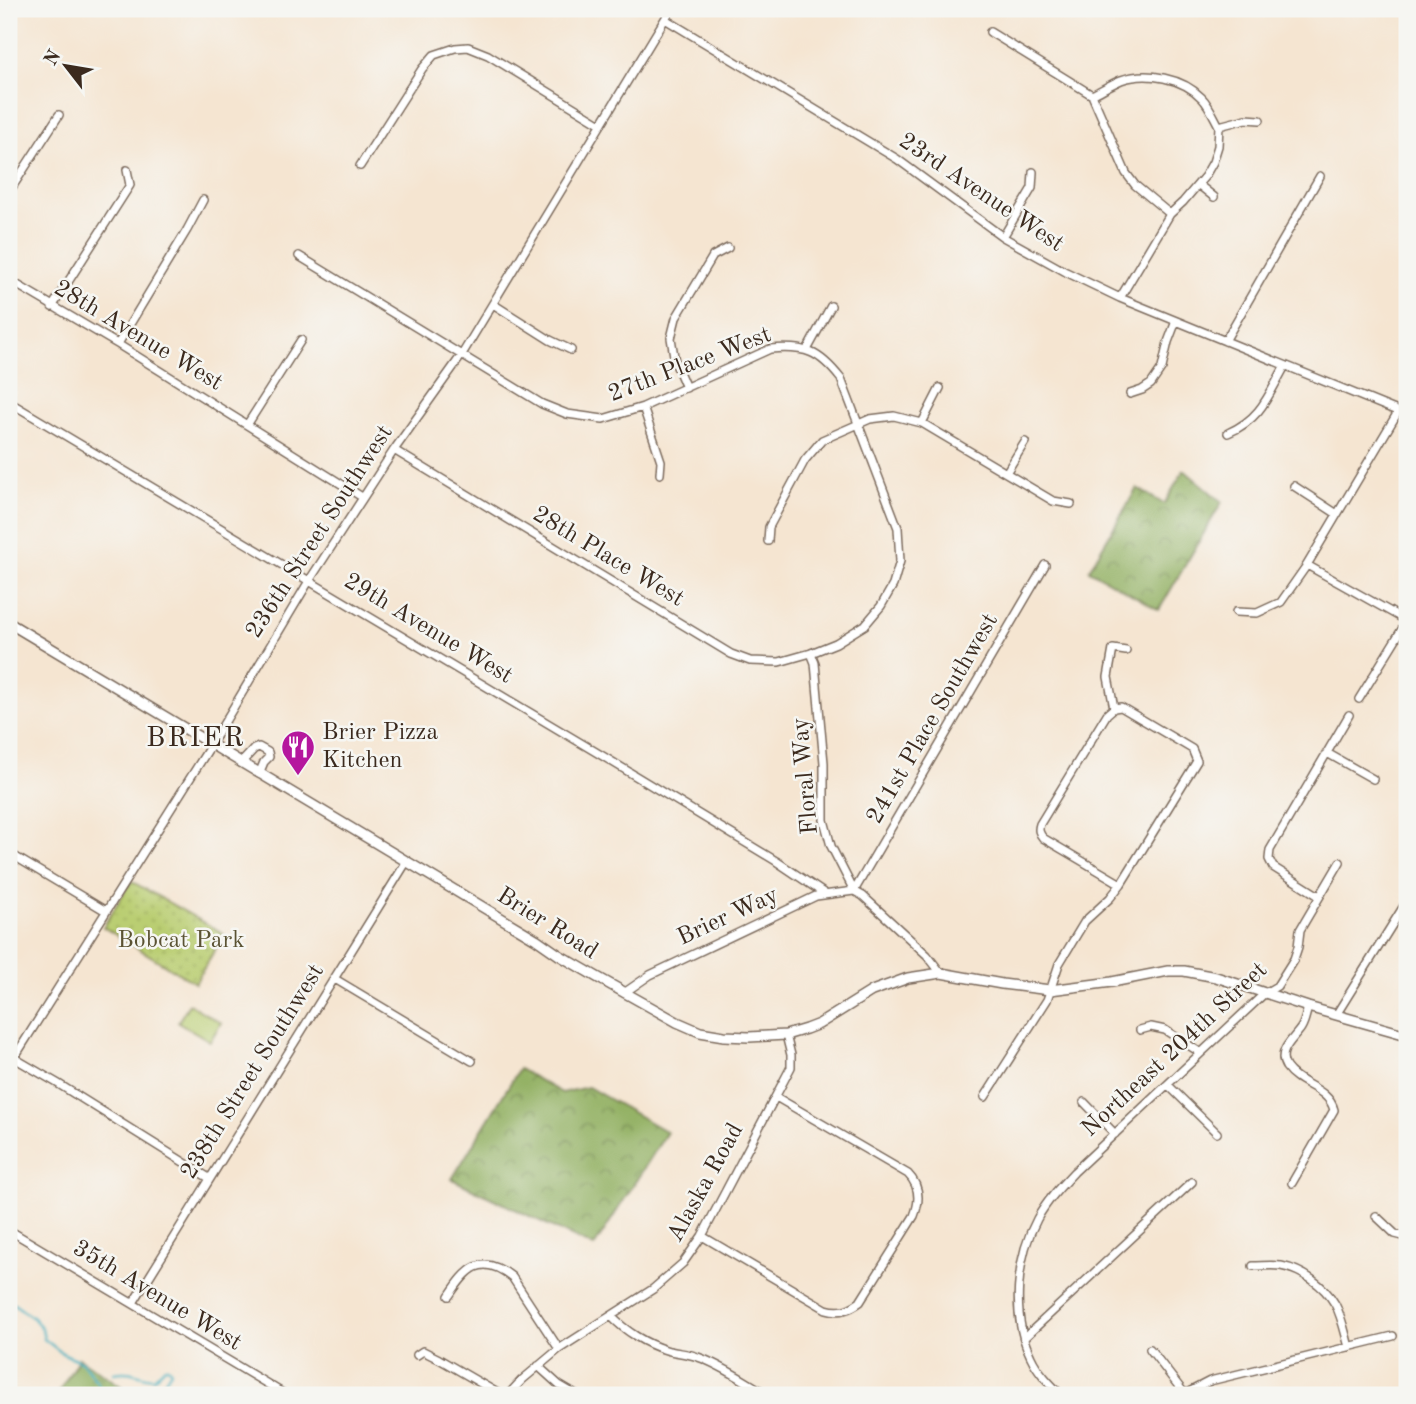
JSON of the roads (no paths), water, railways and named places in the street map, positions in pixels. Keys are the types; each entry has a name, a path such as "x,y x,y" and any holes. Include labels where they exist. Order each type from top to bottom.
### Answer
{"main road":[{"name":"Brier Road","path":"9,623 624,993 700,1032 727,1037 786,1035 819,1024 872,991 908,978 941,973 1050,990 1168,971 1216,977 1308,1007 1406,1032"}],"street":[{"name":"236th Street Southwest","path":"10,1060 211,745 362,497 461,356 671,9"},
{"name":"23rd Avenue West","path":"665,19 897,159 1003,237 1066,272 1119,298 1407,415"},
{"path":"990,32 1092,95 1126,173 1135,185 1170,214"},
{"path":"360,166 422,69 435,55 455,48 468,47 488,55 601,124"},
{"path":"1092,95 1122,80 1143,76 1161,77 1192,88 1205,99 1219,126 1218,146 1213,162 1199,185 1170,214 1119,298"},
{"path":"9,192 60,115"},
{"path":"1219,126 1246,119 1260,120"},
{"path":"52,307 130,185 127,170"},
{"path":"1003,237 1032,188 1033,172"},
{"path":"1225,341 1320,176"},
{"path":"1199,185 1214,197"},
{"path":"118,344 203,200"},
{"path":"686,388 675,362 671,338 676,318 713,256 728,248"},
{"name":"27th Place West","path":"299,256 542,404 567,414 603,419 643,407 770,349 807,350 828,362 841,379 898,528 900,561 892,587 865,625 836,643 811,653"},
{"name":"28th Avenue West","path":"9,280 118,344 362,497"},
{"path":"493,304 571,350"},
{"path":"807,350 831,306"},
{"path":"1130,394 1151,384 1162,368 1176,321"},
{"path":"247,425 301,340"},
{"path":"1228,433 1249,422 1260,409 1285,366"},
{"path":"922,423 940,388"},
{"name":"29th Avenue West","path":"9,402 601,755 776,861 825,894"},
{"path":"643,407 662,461 660,474"},
{"path":"1236,612 1257,613 1280,602 1307,565 1398,412"},
{"path":"768,541 769,527 805,460 822,440 870,419 894,416 922,423 1053,501 1070,504"},
{"path":"1006,473 1025,442"},
{"name":"28th Place West","path":"394,450 731,654 750,661 779,662 811,653"},
{"path":"1294,486 1337,514"},
{"name":"241st Place Southwest","path":"854,891 1045,565"},
{"path":"1307,565 1407,621 1359,699"},
{"path":"1114,708 1108,677 1113,649 1126,651"},
{"name":"Floral Way","path":"811,653 824,763 824,820 831,846 854,891"},
{"path":"985,1097 1042,1007 1059,964 1085,921 1122,884 1197,761 1192,748 1129,712 1114,708 1107,714 1038,829 1042,838 1122,884"},
{"path":"1320,896 1273,867 1269,859 1270,850 1349,715"},
{"path":"241,763 254,749 259,747 268,752 269,757 260,774"},
{"path":"1327,753 1373,779"},
{"path":"9,853 106,911"},
{"name":"238th Street Southwest","path":"132,1303 407,861"},
{"name":"Northeast 204th Street","path":"1061,1395 1046,1380 1030,1357 1020,1316 1018,1283 1022,1256 1038,1217 1061,1186 1265,993 1277,986 1294,959 1300,930 1340,862"},
{"path":"854,891 927,954 941,973"},
{"name":"Brier Way","path":"624,993 650,975 816,896 854,891"},
{"path":"1336,1015 1407,901"},
{"path":"335,979 472,1061"},
{"path":"1292,1183 1334,1110 1332,1102 1323,1092 1308,1085 1287,1068 1284,1060 1284,1052 1289,1041 1300,1030 1308,1007"},
{"path":"1139,1030 1152,1027 1164,1030 1201,1053"},
{"name":"Alaska Road","path":"508,1395 559,1349 653,1289 682,1263 702,1236 791,1067 786,1035"},
{"path":"10,1060 57,1083 209,1178"},
{"path":"1168,1085 1217,1133"},
{"path":"702,1236 826,1309 842,1311 860,1302 915,1216 919,1200 917,1187 908,1174 776,1097"},
{"path":"1084,1102 1115,1134"},
{"path":"1024,1338 1192,1182"},
{"path":"1376,1216 1395,1234 1407,1237"},
{"name":"35th Avenue West","path":"9,1230 286,1395"},
{"path":"449,1296 462,1277 477,1266 491,1265 502,1270 512,1278 559,1349"},
{"path":"1253,1266 1281,1266 1312,1280 1325,1291 1335,1305 1349,1347"},
{"path":"611,1316 646,1342 710,1362 769,1395"},
{"path":"1150,1349 1183,1394 1210,1381 1393,1336"},
{"path":"417,1355 423,1352 439,1359 501,1395"},
{"path":"538,1366 559,1385 576,1395"}],"waterway":[{"path":"9,1305 14,1304 33,1318 42,1328 44,1339 62,1353 82,1362 103,1395"},
{"path":"114,1373 131,1373 154,1378 168,1367 171,1371 160,1388 164,1395"}],"place":[{"name":"Brier Pizza Kitchen","path":"298,777"}],"district":[{"name":"BRIER","path":"196,739"}],"park label":[{"name":"Bobcat Park","path":"181,941"}]}
